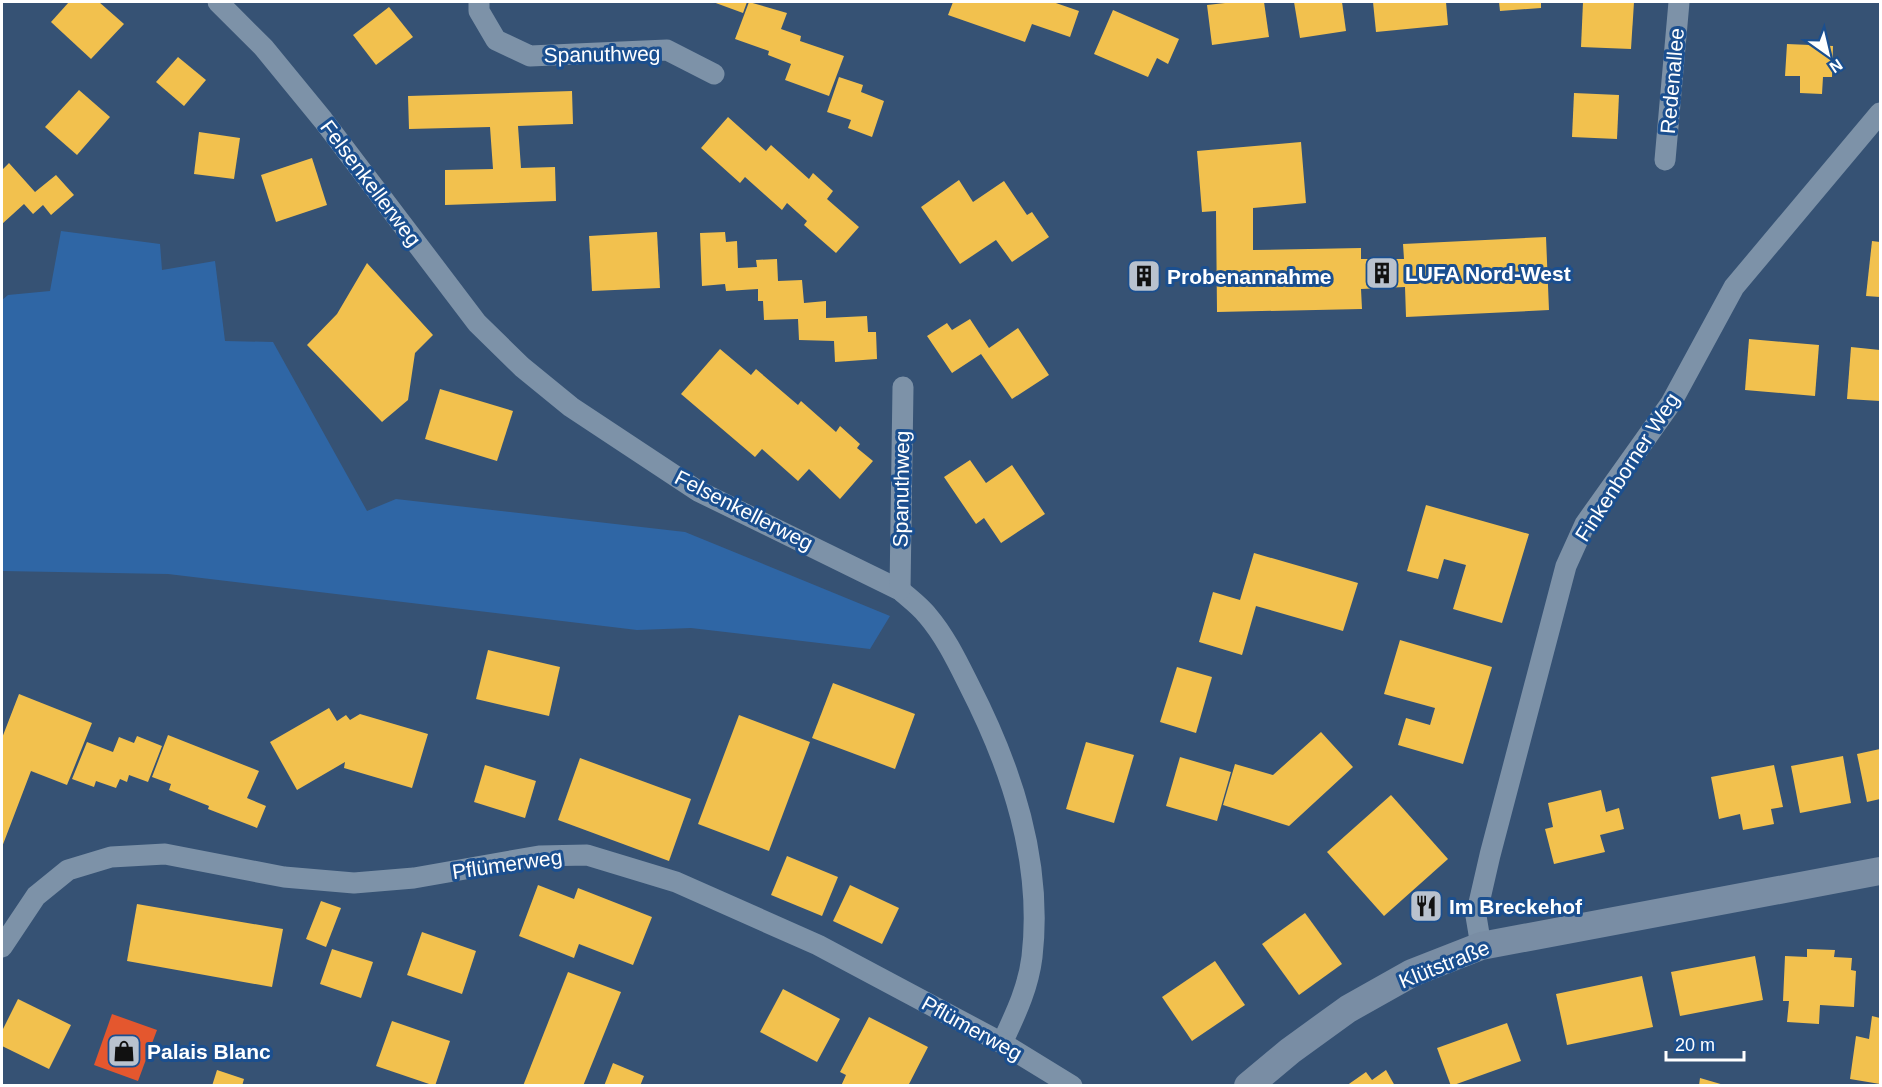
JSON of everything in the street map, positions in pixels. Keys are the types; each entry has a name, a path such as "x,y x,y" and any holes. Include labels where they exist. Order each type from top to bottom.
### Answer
{"main road":[{"name":"Klütstraße","path":"1248,1086 1290,1051 1348,1009 1412,973 1481,946 1881,871"}],"street":[{"name":"Felsenkellerweg","path":"218,2 264,48 323,120 477,323 522,367 571,407 698,490 900,590 926,614 947,641 984,714 1016,797 1029,855 1035,918 1032,958 1026,991 1002,1043"},
{"name":"Spanuthweg","path":"479,2 479,11 496,40 530,56 667,50 714,74"},
{"name":"Redenallee","path":"1665,160 1678,2"},
{"name":"Finkenborner Weg","path":"1481,946 1476,916 1490,855 1566,566 1585,524 1671,403 1734,286 1881,113"},
{"name":"Spanuthweg","path":"900,590 903,387"},
{"name":"Pflümerweg","path":"2,947 36,896 68,870 111,857 165,854 284,877 354,883 414,878 539,856 587,855 676,882 818,945 1002,1043 1072,1086"}],"shaded area":[{"path":"61,231 160,244 162,270 215,261 225,341 273,342 367,511 396,499 685,532 890,616 870,649 691,628 637,630 168,574 2,571 2,300 8,295 50,291"}],"building: Wohnen":[{"path":"69,2 99,2 124,24 91,59 51,22"},
{"path":"713,2 747,2 743,13"},
{"path":"749,2 787,13 781,29 801,36 800,41 844,56 829,96 785,80 791,64 768,55 769,51 735,39"},
{"path":"953,2 1053,2 1079,11 1070,37 1032,24 1025,42 948,15"},
{"path":"1264,2 1269,37 1212,45 1207,5"},
{"path":"1294,2 1342,2 1346,31 1300,38"},
{"path":"1373,2 1446,2 1448,25 1376,32"},
{"path":"1499,2 1541,2 1541,8 1500,11"},
{"path":"1583,2 1634,2 1631,49 1581,47"},
{"path":"389,7 413,37 376,65 353,35"},
{"path":"1113,10 1179,39 1168,64 1157,58 1148,77 1094,54"},
{"path":"1787,44 1833,46 1832,77 1823,77 1822,94 1800,93 1800,76 1785,76"},
{"path":"178,57 206,80 184,106 156,82"},
{"path":"839,77 863,85 861,92 884,101 872,137 848,128 851,120 827,112"},
{"path":"79,90 110,117 77,155 45,127"},
{"path":"572,91 573,124 518,126 521,168 555,167 556,201 445,205 445,170 493,169 490,127 409,129 408,96"},
{"path":"1574,93 1619,95 1617,139 1572,137"},
{"path":"728,117 766,151 771,145 809,179 813,173 833,191 827,199 859,227 836,253 804,225 807,221 787,203 782,210 745,177 740,183 701,148"},
{"path":"199,132 240,138 234,179 194,174"},
{"name":"LUFA Nord-West","path":"1301,142 1306,203 1253,208 1253,250 1361,248 1361,259 1404,259 1403,244 1546,237 1549,310 1406,317 1405,287 1361,289 1362,309 1217,312 1216,211 1202,212 1197,151"},
{"path":"312,158 327,205 276,222 261,175"},
{"path":"9,163 35,192 56,175 74,195 51,215 43,205 33,214 24,204 2,224 2,170"},
{"path":"959,180 973,202 1004,181 1027,215 1032,212 1049,237 1012,262 996,240 960,264 921,207"},
{"path":"657,232 660,288 592,291 589,236"},
{"path":"725,232 726,242 737,241 738,268 757,267 756,260 777,259 778,281 802,280 804,303 826,301 826,318 867,316 868,332 876,332 877,359 835,362 834,341 799,340 798,319 764,320 763,301 758,301 758,289 726,291 725,284 702,286 700,233"},
{"path":"1872,241 1880,242 1880,297 1866,296"},
{"path":"367,263 433,335 415,353 408,400 382,422 307,345 337,314"},
{"path":"970,319 989,348 1018,328 1049,375 1012,399 981,354 952,373 927,336 947,323 952,330"},
{"path":"1749,339 1819,345 1815,396 1745,390"},
{"path":"1851,347 1880,350 1880,401 1847,399"},
{"path":"720,349 751,375 756,369 798,405 801,401 836,432 840,426 860,444 857,448 873,461 840,499 809,469 798,481 762,449 755,457 681,394"},
{"path":"440,389 513,411 497,461 425,439"},
{"path":"970,460 986,483 1012,465 1045,514 1001,543 984,518 976,524 944,477"},
{"path":"1426,505 1529,534 1502,623 1453,609 1466,565 1444,559 1438,579 1407,571"},
{"path":"1254,553 1358,583 1343,631 1256,606 1242,655 1199,642 1213,592 1240,600"},
{"path":"1400,640 1492,667 1463,764 1398,745 1406,718 1430,725 1435,708 1384,694"},
{"path":"488,650 560,667 549,716 476,699"},
{"path":"1177,667 1212,677 1196,733 1160,722"},
{"path":"833,683 915,714 895,769 812,738"},
{"path":"19,694 92,723 67,785 31,771 2,847 2,738"},
{"path":"329,708 337,721 346,715 350,720 360,714 428,734 412,788 344,768 345,762 297,790 270,742"},
{"path":"739,715 810,742 769,851 698,824"},
{"path":"1321,732 1353,767 1289,826 1223,805 1235,764 1273,775"},
{"path":"168,735 259,771 247,798 266,806 257,828 208,809 209,806 169,790 171,784 152,777"},
{"path":"137,736 162,746 148,782 129,775 127,782 120,779 116,788 96,781 94,787 72,779 87,742 113,752 119,737 134,743"},
{"path":"1086,742 1134,755 1114,823 1066,809"},
{"path":"1880,749 1880,799 1867,802 1857,754"},
{"path":"1843,756 1851,803 1800,813 1791,766"},
{"path":"1180,757 1231,772 1217,821 1166,806"},
{"path":"580,758 691,799 669,861 558,820"},
{"path":"485,765 536,781 525,818 474,802"},
{"path":"1774,765 1783,807 1771,809 1774,824 1743,830 1740,814 1719,819 1711,777"},
{"path":"1601,790 1606,812 1619,808 1624,829 1600,835 1605,852 1554,864 1545,829 1553,827 1548,803"},
{"path":"1391,795 1448,859 1384,916 1327,852"},
{"path":"787,856 838,877 822,916 771,895"},
{"path":"538,885 574,899 578,888 652,917 633,965 579,944 574,958 519,936"},
{"path":"850,885 899,908 882,944 833,921"},
{"path":"321,901 341,908 326,947 306,939"},
{"path":"137,904 283,929 272,987 127,961"},
{"path":"1305,913 1342,964 1299,995 1262,944"},
{"path":"422,932 476,951 462,994 407,975"},
{"path":"332,949 373,962 361,998 320,984"},
{"path":"1807,949 1835,950 1834,957 1852,958 1851,970 1856,971 1854,1007 1820,1005 1819,1024 1787,1022 1789,1001 1783,1001 1785,956 1807,957"},
{"path":"1755,956 1763,1000 1680,1016 1671,972"},
{"path":"1215,961 1245,1005 1192,1041 1162,997"},
{"path":"568,972 621,992 583,1086 523,1086"},
{"path":"1642,976 1653,1027 1567,1045 1556,994"},
{"path":"783,989 840,1019 817,1062 760,1032"},
{"path":"18,999 71,1025 49,1069 2,1046 2,1031"},
{"path":"1872,1016 1880,1018 1880,1084 1850,1079 1856,1036 1869,1039"},
{"path":"869,1017 928,1047 908,1086 841,1086 846,1075 840,1072"},
{"path":"392,1021 450,1041 435,1086 376,1066"},
{"path":"1507,1023 1521,1061 1451,1086 1437,1048"},
{"path":"613,1063 644,1076 640,1086 604,1086"},
{"path":"217,1070 244,1079 242,1086 212,1086"},
{"path":"1386,1070 1395,1086 1346,1086 1366,1072 1372,1080"},
{"path":"1700,1078 1724,1085 1724,1086 1699,1086"}],"building: Handel":[{"path":"112,1014 157,1030 138,1081 94,1065"}],"building: Industrie":[{"name":"Probenannahme","path":"1139,263 1150,264 1150,288 1139,288"}],"place":[{"name":"LUFA Nord-West","path":"1382,273"},
{"name":"Probenannahme","path":"1144,276"},
{"name":"Im Breckehof","path":"1426,906"},
{"name":"Palais Blanc","path":"124,1051"}]}
